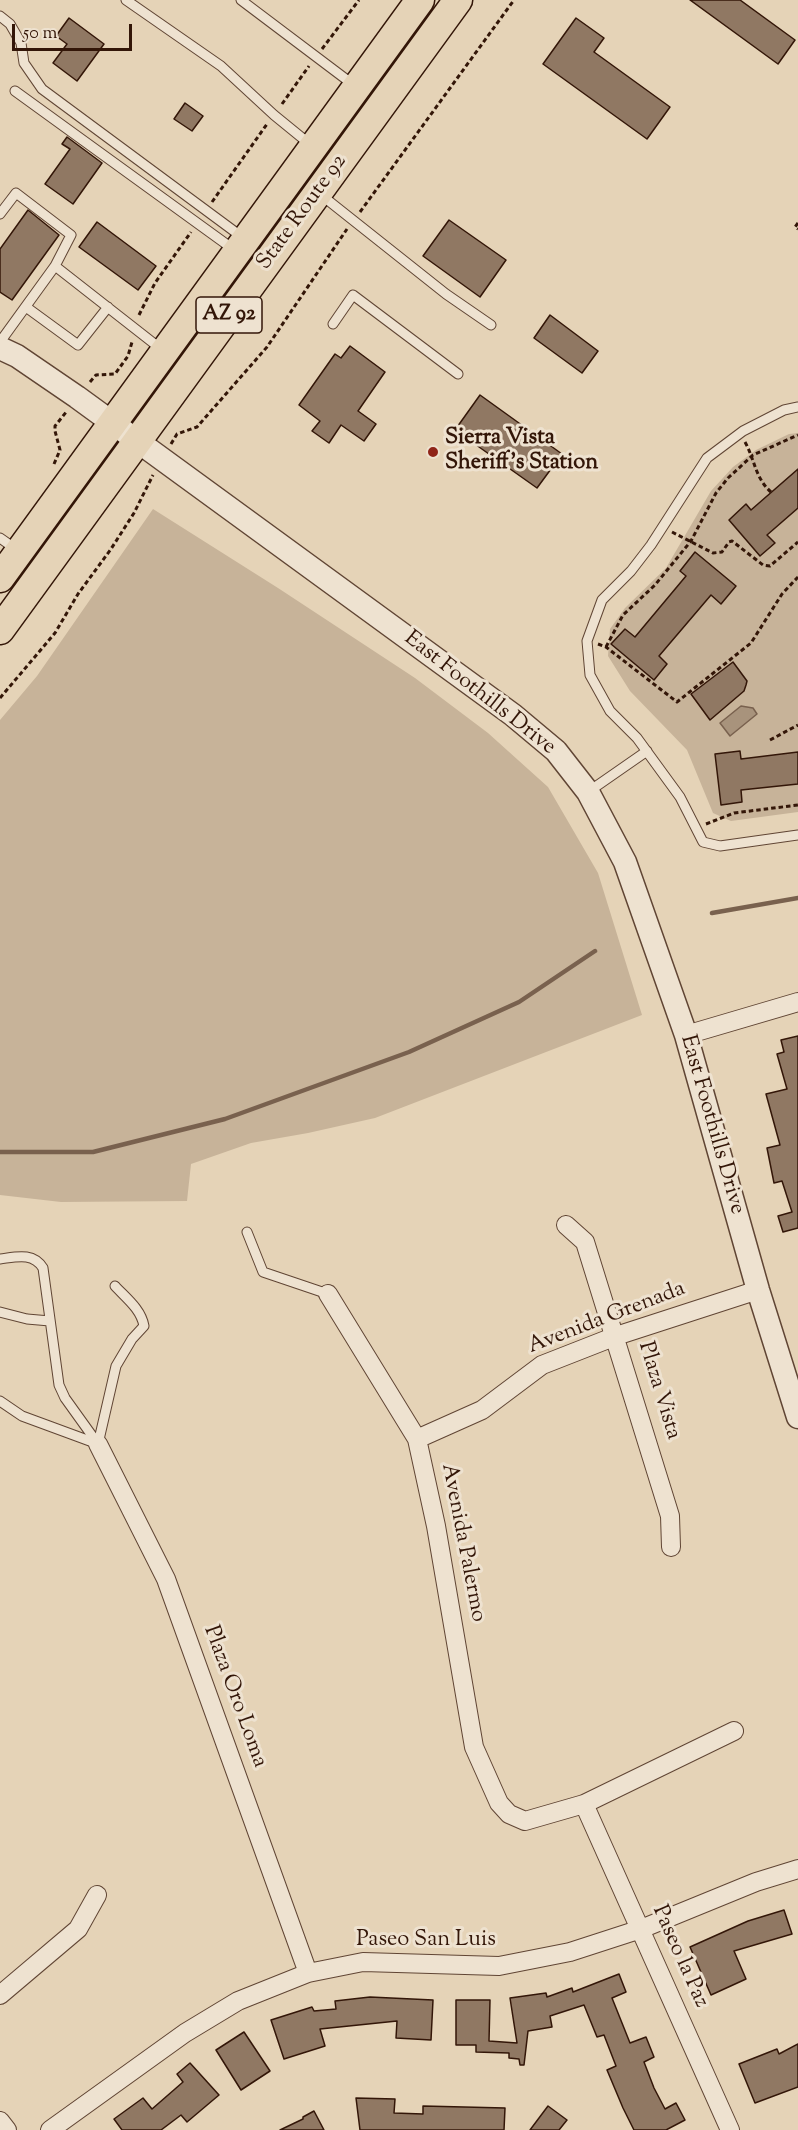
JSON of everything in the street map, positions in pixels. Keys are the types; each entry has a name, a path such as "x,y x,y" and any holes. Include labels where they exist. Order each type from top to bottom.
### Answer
{"main road":[{"name":"State Route 92","path":"0,578 10,545 113,423 420,0"},
{"name":"State Route 92","path":"0,630 318,192 451,2"}],"street":[{"name":"East Foothills Drive","path":"0,348 17,356 113,423 513,715 556,751 588,792 625,862 686,1035 758,1290 798,1417"},
{"path":"686,1035 798,1002"},
{"name":"Plaza Vista","path":"566,1225 585,1242 616,1336 670,1516 671,1547"},
{"name":"Avenida Grenada","path":"417,1439 482,1410 542,1365 616,1336 758,1290"},
{"name":"Avenida Palermo","path":"328,1294 417,1439 436,1526 474,1747 499,1803 509,1814 525,1821 584,1804"},
{"name":"Plaza Oro Loma","path":"98,1444 166,1579 308,1973"},
{"path":"584,1804 734,1731"},
{"name":"Paseo la Paz","path":"584,1804 730,2130"},
{"name":"Paseo San Luis","path":"50,2130 185,2032 238,2001 308,1973 363,1962 499,1966 570,1952 641,1929 756,1882 798,1869"},
{"path":"0,1995 78,1929 97,1896"},
{"path":"0,2121 7,2130"}],"lane":[{"path":"126,0 221,66 274,115 314,147"},
{"path":"241,0 357,88"},
{"path":"0,16 10,24 21,43 24,63 42,90 242,246"},
{"path":"15,91 242,246"},
{"path":"318,192 446,294 491,326"},
{"path":"0,214 16,193 71,235 55,266 0,342"},
{"path":"55,266 165,352"},
{"path":"333,324 353,295 458,374"},
{"path":"26,306 78,345 108,307"},
{"path":"798,407 784,410 740,433 707,458 631,571 602,600 587,641 590,675 610,711 647,751 680,797 703,842 720,846 798,835"},
{"path":"588,792 647,751"},
{"path":"247,1232 262,1272 328,1294"},
{"path":"0,1259 28,1256 39,1261 43,1268 59,1385 65,1398 98,1444"},
{"path":"98,1444 116,1366 132,1339 144,1326 135,1306 116,1286"},
{"path":"0,1312 27,1319 50,1321"},
{"path":"0,1401 22,1416 98,1444"}],"path":[{"path":"0,698 55,633 78,594 134,513 161,459 177,434 197,427 267,347 354,220 514,0"},
{"path":"798,222 795,227 798,229"},
{"path":"51,469 60,450 55,431 56,426 76,397"},
{"path":"740,433 753,455 757,476 771,492"},
{"path":"606,647 623,615 655,585 691,541 716,493 734,471 753,455 798,435"},
{"path":"662,527 713,553 722,552 732,541 763,565 770,566 798,542"},
{"path":"587,641 606,647 677,702 751,643 782,594 798,577"},
{"path":"771,740 798,725"},
{"path":"696,828 734,813 798,805"}],"shaded area":[{"path":"798,433 798,812 731,821 713,813 687,750 630,691 608,656 610,629 625,608 666,568 711,491 733,467 756,450 789,434"},
{"path":"153,509 415,678 488,733 548,787 598,873 642,1015 375,1118 251,1143 191,1164 187,1201 61,1202 0,1195 0,720 37,676"},
{"path":"741,706 753,708 757,714 730,736 720,723"}],"building":[{"path":"690,0 740,0 795,40 778,64"},
{"path":"69,18 104,44 77,81 53,63 67,44 56,36"},
{"path":"576,18 604,38 594,52 670,107 647,139 543,64"},
{"path":"185,103 203,116 192,131 174,119"},
{"path":"67,137 102,163 73,204 45,184 70,149 62,144"},
{"path":"28,210 59,235 12,300 0,292 0,249"},
{"path":"449,220 506,260 480,297 423,256"},
{"path":"97,222 156,266 138,290 79,247"},
{"path":"550,315 598,351 582,373 534,338"},
{"path":"350,346 385,372 358,411 376,424 364,441 341,425 329,443 312,431 320,421 299,405 335,354 341,358"},
{"path":"480,395 562,454 537,488 455,430"},
{"path":"798,469 798,508 767,535 775,543 760,556 729,520 746,504 751,510"},
{"path":"695,552 736,586 721,604 711,595 659,656 667,664 654,680 611,644 625,629 635,637 686,576 680,571"},
{"path":"733,662 747,681 744,691 710,720 691,694"},
{"path":"740,751 741,759 798,752 798,784 741,790 742,802 721,805 715,754"},
{"path":"798,1036 798,1228 783,1232 778,1216 792,1212 782,1181 774,1183 767,1148 780,1145 766,1094 787,1089 777,1054 784,1052 781,1040"},
{"path":"784,1910 792,1934 734,1951 746,1979 711,1995 690,1947 748,1921"},
{"path":"619,1974 626,1992 612,1998 630,2043 646,2037 654,2057 644,2062 654,2088 665,2109 676,2103 685,2120 666,2130 634,2130 607,2070 616,2066 604,2035 597,2037 584,2005 550,2016 552,2027 528,2031 524,2065 520,2065 519,2059 509,2058 509,2053 476,2052 476,2045 456,2045 456,2000 490,2000 489,2041 517,2043 510,1998 546,1993 547,1997 572,1988 573,1992"},
{"path":"370,1997 433,2000 431,2040 396,2038 397,2021 320,2029 325,2046 284,2059 271,2020 312,2007 314,2011 336,2009 335,2001"},
{"path":"244,2032 270,2071 241,2090 216,2050"},
{"path":"798,2044 798,2087 755,2103 739,2064 777,2049 779,2054"},
{"path":"190,2063 219,2095 187,2122 181,2115 161,2130 122,2130 114,2119 143,2098 152,2109 183,2082 177,2074"},
{"path":"356,2098 395,2099 394,2113 423,2114 423,2106 505,2108 504,2130 360,2130"},
{"path":"548,2106 567,2120 559,2130 530,2130"},
{"path":"314,2111 324,2130 280,2130 303,2119"}],"waterway":[{"path":"712,913 798,898"},
{"path":"0,1152 93,1152 225,1119 409,1052 519,1002 595,951"}],"place":[{"name":"Sierra Vista Sheriff's Station","path":"433,452"}]}
